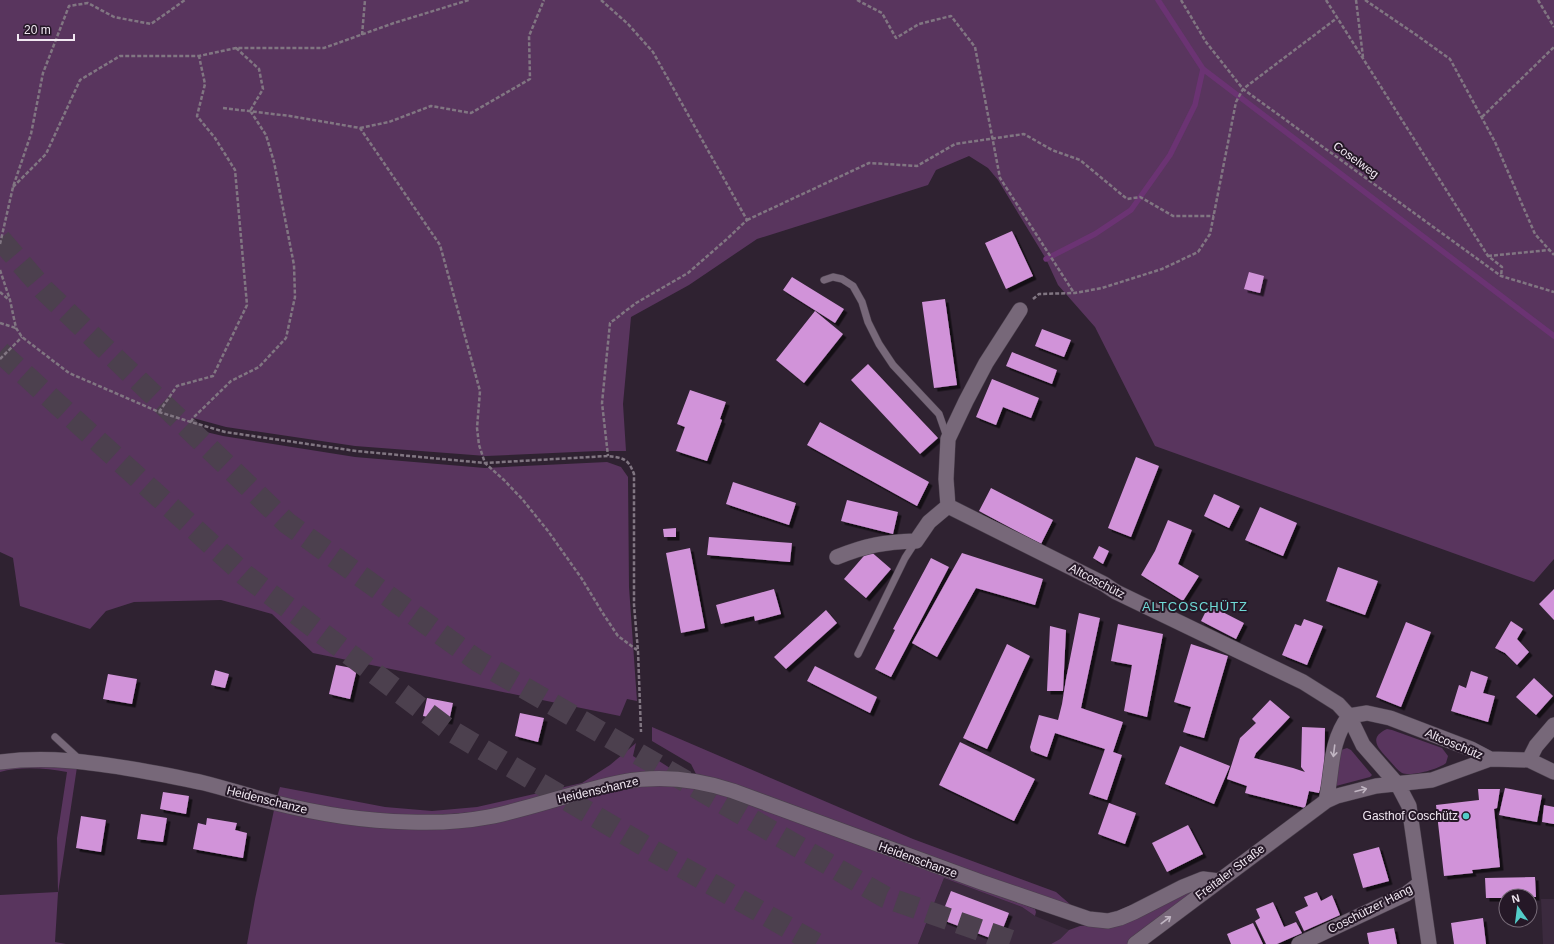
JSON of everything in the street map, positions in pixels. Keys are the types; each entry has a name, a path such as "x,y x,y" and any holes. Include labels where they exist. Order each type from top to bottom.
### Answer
{"street":[{"path":"838,557 862,547 887,542 916,541 929,522 948,506 946,479 948,439 986,363 1020,310"},
{"name":"Altcoschütz","path":"948,506 1104,584 1116,592 1303,682 1338,704 1349,716 1363,745 1398,784"},
{"name":"Altcoschütz","path":"1349,716 1367,713 1390,718 1471,749 1490,759"},
{"path":"1326,801 1334,745 1340,728 1349,716"},
{"path":"1529,760 1536,746 1554,725"},
{"name":"Heidenschanze","path":"0,762 44,759 80,761 205,783 243,795 301,809 359,819 410,822 456,821 487,817 623,782 656,779 690,780 711,784 733,791 981,882 1089,919 1108,921 1134,912 1183,887 1203,879 1219,881"},
{"path":"1490,759 1529,760 1554,772"},
{"name":"Altcoschütz","path":"1326,801 1337,796 1376,786 1432,780 1490,759"},
{"path":"1398,784 1409,806 1419,884 1429,944"},
{"name":"Freitaler Straße","path":"1135,944 1326,801"},
{"name":"Coschützer Hang","path":"1299,944 1406,894 1419,884"}],"lane":[{"path":"824,280 833,277 842,278 853,286 862,302 868,322 879,344 894,365 939,414 948,439"},
{"path":"858,654 905,558 916,541"},
{"path":"55,737 80,761"}],"path":[{"path":"0,244 13,187 31,134 43,73 68,6 88,3 114,17 150,24 185,0"},
{"path":"362,35 365,0"},
{"path":"13,187 46,154 80,80 120,56 199,56 236,48 324,48 394,23 469,0"},
{"path":"223,108 290,116 360,128 388,122 431,106 471,113 530,79 530,36 544,0"},
{"path":"602,0 628,24 653,52 747,220"},
{"path":"857,0 882,13 896,38 919,24 951,16 975,47 1000,178 1075,293"},
{"name":"Coselweg","path":"1181,0 1206,42 1243,89 1501,276 1554,292"},
{"path":"1326,0 1488,256 1502,267 1501,276"},
{"path":"1356,0 1363,59"},
{"path":"1365,0 1450,59 1495,142 1535,234 1554,255"},
{"path":"1538,0 1554,27"},
{"path":"1040,294 1075,293 1102,288 1162,269 1198,252 1210,234 1236,102 1243,89 1337,18"},
{"path":"1482,117 1554,47"},
{"path":"236,48 259,68 263,89 250,111"},
{"path":"159,412 177,386 213,376 247,305 235,170 215,138 196,116 205,84 199,56"},
{"path":"191,422 193,418 231,380 260,367 286,338 295,297 294,265 274,162 266,135 250,111"},
{"path":"360,128 440,245 480,391 477,428 479,446 485,463 514,490 548,530 582,579 618,636 638,651"},
{"path":"608,456 602,403 610,323 636,303 688,273 747,220 869,163 917,166 955,144 1024,134 1052,150 1080,160 1127,199 1140,197 1173,216 1214,216"},
{"path":"1488,256 1550,250"},
{"path":"0,270 10,300 16,328 22,337 69,372 159,412 191,422 225,432 356,451 485,463 608,456 624,458 631,465 634,474 634,605 638,651 641,732"},
{"path":"0,292 10,300"},
{"path":"0,324 16,328"},
{"path":"0,359 22,337"}],"shaded area":[{"path":"0,0 1554,0 1554,559 1534,582 1155,446 1095,327 1058,285 1046,259 998,180 988,168 969,156 936,170 928,185 757,239 689,285 631,317 623,404 626,451 486,456 355,446 226,427 193,418 189,428 223,436 355,457 485,468 607,462 621,467 628,477 629,587 637,701 627,699 620,716 313,653 272,614 221,600 134,602 106,611 90,629 20,606 13,558 0,552"},
{"path":"652,727 913,839 1056,892 1079,912 697,776 691,764 652,741"},
{"path":"1387,729 1442,748 1448,756 1446,763 1425,772 1412,774 1402,773 1382,752 1377,744 1377,736"},
{"path":"636,743 633,756 649,766 659,761 674,772 484,811 430,816 353,812 277,797 280,787 385,807 432,811 477,807 582,783 610,765"},
{"path":"1347,748 1351,750 1372,775 1370,777 1336,786 1340,753 1341,750"},
{"path":"22,765 77,767 58,893 55,942 66,944 0,944 0,895 58,892 57,838 67,772 33,768 0,772 0,767"},
{"path":"666,785 725,793 1035,909 1035,916 1022,907 944,878 918,944 247,944 274,810 391,827 626,787"},
{"path":"944,878 1022,907 1035,916 1069,930 1060,939 1051,944 918,944"},
{"path":"1190,892 1191,893 1139,944 1051,944 1060,939 1069,930 1080,926 1093,925"},
{"path":"1541,899 1554,899 1554,944 1543,944"}],"building":[{"path":"1012,231 1033,276 1006,289 985,243"},
{"path":"1249,272 1264,276 1260,293 1244,289"},
{"path":"792,277 844,309 835,323 783,290"},
{"path":"945,299 957,385 934,388 922,302"},
{"path":"815,311 843,334 804,383 776,360"},
{"path":"1042,329 1071,340 1064,357 1035,346"},
{"path":"1012,352 1057,370 1052,384 1006,366"},
{"path":"868,364 938,438 920,454 851,380"},
{"path":"992,379 1039,398 1031,418 1003,407 996,425 976,417"},
{"path":"690,390 726,402 720,419 722,420 707,461 676,451 685,427 677,424"},
{"path":"820,422 929,482 917,506 807,445"},
{"path":"1136,457 1159,466 1131,537 1108,528"},
{"path":"733,482 796,503 789,525 726,504"},
{"path":"991,488 1053,520 1041,544 979,511"},
{"path":"1214,494 1240,506 1229,528 1204,516"},
{"path":"847,500 898,512 893,534 841,521"},
{"path":"1260,507 1297,523 1283,556 1245,540"},
{"path":"1168,520 1192,530 1178,564 1199,576 1183,601 1141,575 1155,551"},
{"path":"676,528 676,537 664,537 663,529"},
{"path":"709,537 792,543 790,562 707,555"},
{"path":"1099,546 1109,551 1103,564 1093,558"},
{"path":"690,548 705,628 681,633 666,553"},
{"path":"869,550 891,569 866,598 844,579"},
{"path":"962,553 1043,579 1035,605 976,588 937,657 912,643"},
{"path":"931,558 949,567 891,677 875,669 895,630 893,629"},
{"path":"1338,567 1378,581 1365,615 1326,601"},
{"path":"774,589 781,614 755,621 754,616 721,624 716,605"},
{"path":"1554,589 1554,620 1539,604"},
{"path":"1209,605 1244,623 1236,639 1201,621"},
{"path":"826,610 837,623 786,669 774,657"},
{"path":"1079,613 1100,618 1081,708 1123,722 1113,752 1122,755 1107,800 1089,794 1105,749 1055,733 1047,757 1031,751 1030,747 1039,715 1058,720"},
{"path":"1304,619 1323,626 1307,665 1282,655 1295,624 1301,626"},
{"path":"1511,621 1523,629 1517,639 1529,652 1517,665 1505,653 1495,648"},
{"path":"1406,622 1431,632 1401,707 1376,697"},
{"path":"1118,624 1163,634 1147,717 1124,711 1132,665 1111,661"},
{"path":"1050,626 1066,630 1063,691 1047,691"},
{"path":"1007,644 1030,656 987,749 963,738"},
{"path":"1191,644 1228,656 1204,738 1183,732 1191,707 1174,702"},
{"path":"336,665 357,669 350,699 329,694"},
{"path":"815,666 877,697 870,713 807,681"},
{"path":"215,670 229,674 225,688 211,685"},
{"path":"1471,671 1488,677 1483,693 1495,696 1488,722 1451,711 1459,685 1466,688"},
{"path":"108,674 137,679 132,704 103,699"},
{"path":"1534,678 1553,696 1536,715 1516,697"},
{"path":"427,698 453,703 449,721 423,716"},
{"path":"1270,700 1290,717 1256,753 1254,758 1305,772 1301,767 1302,727 1325,728 1324,776 1319,793 1309,791 1305,808 1245,793 1247,786 1227,779 1240,738 1256,723 1252,719"},
{"path":"520,713 544,718 538,742 515,736"},
{"path":"960,742 1035,779 1014,821 939,785"},
{"path":"1180,746 1230,766 1214,804 1165,784"},
{"path":"1505,788 1542,795 1537,822 1499,815"},
{"name":"Gasthof Coschütz","path":"1478,789 1500,789 1497,808 1494,809 1500,867 1472,870 1473,873 1444,876 1436,805 1479,800"},
{"path":"163,792 189,796 186,814 160,809"},
{"path":"1109,803 1136,813 1125,844 1098,834"},
{"path":"1544,805 1554,807 1554,824 1542,822"},
{"path":"141,814 167,818 163,842 137,839"},
{"path":"81,816 106,820 101,852 76,848"},
{"path":"207,818 237,823 235,830 247,833 243,858 193,849 198,823 206,825"},
{"path":"1188,825 1203,854 1167,872 1152,843"},
{"path":"1379,847 1389,881 1363,888 1353,854"},
{"path":"1535,877 1536,888 1498,888 1498,898 1486,898 1485,878"},
{"path":"951,891 1009,913 998,941 940,919"},
{"path":"1317,892 1321,901 1332,895 1340,915 1304,931 1295,912 1308,906 1304,897"},
{"path":"1273,902 1284,927 1296,922 1302,933 1277,944 1266,944 1255,921 1260,918 1256,909"},
{"path":"1483,918 1486,944 1454,944 1451,923"},
{"path":"1253,923 1263,944 1231,944 1227,934"},
{"path":"1394,928 1397,944 1369,944 1367,933"}],"waterway":[{"path":"1158,0 1203,69 1554,336"},
{"path":"1046,259 1095,234 1131,210 1170,155 1195,105 1203,69"}],"tunnel":[{"path":"0,239 44,290 287,523 478,661 885,897 1020,944"},
{"path":"0,352 245,575 448,729 650,849 817,944"}],"place":[{"name":"Gasthof Coschütz","path":"1466,816"}],"district":[{"name":"ALTCOSCHÜTZ","path":"1195,606"}]}
